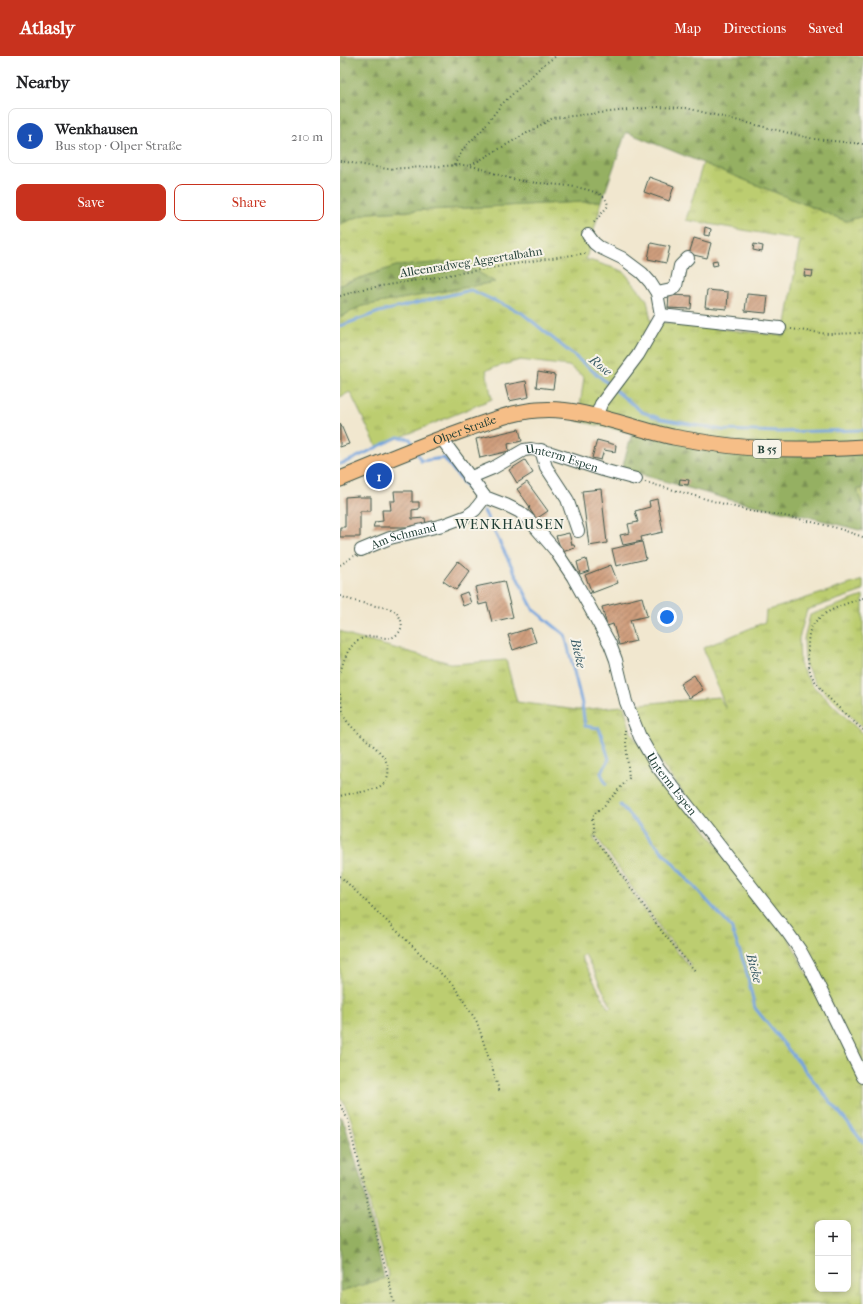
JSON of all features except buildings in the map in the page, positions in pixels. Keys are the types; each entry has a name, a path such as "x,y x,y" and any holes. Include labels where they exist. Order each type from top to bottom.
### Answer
{"main road":[{"name":"Olper Straße","path":"340,479 425,444 488,421 512,414 537,410 562,410 596,417"},
{"name":"B 55","path":"596,417 711,444 756,448 806,449 863,447"}],"street":[{"path":"588,235 594,243 622,258 642,273 657,293 661,316 628,369 601,404 596,417"},
{"path":"657,293 671,290 676,286 680,266 688,258"},
{"path":"661,316 780,328"},
{"path":"441,438 485,498"},
{"name":"Unterm Espen","path":"469,478 493,468 524,450 541,450 636,479"},
{"path":"541,450 546,467 567,499 578,531"},
{"name":"Unterm Espen","path":"485,498 506,505 520,512 531,522 555,550 610,644 616,660 626,702 640,737 656,765 800,950 863,1077"},
{"name":"Am Schmand","path":"361,550 390,538 444,525 468,516 485,498"}],"path":[{"path":"454,165 464,148 482,130 501,105 543,65 556,56"},
{"path":"471,165 553,118 657,107 686,108 814,139 863,144"},
{"path":"340,161 387,168 471,165 509,178 538,184 579,187 602,195 608,206 589,231 588,235"},
{"name":"Alleenradweg Aggertalbahn","path":"340,296 370,288 605,250"},
{"path":"780,328 828,334 863,333"},
{"path":"636,479 749,511 780,515 808,521 837,528 863,537"},
{"path":"340,565 361,550"},
{"path":"340,596 350,600 390,609 397,613 401,618 402,624 395,637 364,637 355,642 343,660 340,673"},
{"path":"863,598 848,603 822,616 814,623 810,629 808,660 811,673 822,690 863,730"},
{"path":"340,694 345,718 376,748 388,765 389,772 383,785 371,790 350,792 340,796"},
{"path":"624,725 629,778 592,817 594,836 663,933 696,972"},
{"path":"340,876 454,986 477,1022 500,1093"},
{"path":"340,1105 348,1120 362,1180 395,1304"}],"green space":[{"path":"340,56 863,56 863,216 846,221 626,132 602,201 368,213 340,224"},
{"path":"703,163 846,221 863,216 863,452 632,433 578,421 584,377 569,366 520,360 486,370 492,399 377,447 350,392 340,397 340,317 362,306 494,282 396,266 340,285 340,224 368,213 602,201 586,259 623,271 647,300 651,321 784,336 800,240 686,220"},
{"path":"459,261 495,282 362,306 340,317 340,285 396,266"},
{"path":"632,433 863,452 863,488 857,490 863,508 863,531 805,516 734,501 622,469"},
{"path":"863,488 863,508 857,490"},
{"path":"863,580 863,591 807,610 799,638 800,665 811,684 863,734 863,1073 815,969 638,732 629,705 719,697 726,709 703,648 765,622 766,611"},
{"path":"863,596 863,728 815,683 805,664 804,639 810,615"},
{"path":"340,631 353,637 454,664 506,660 517,702 577,710 624,706 631,732 637,742 786,933 863,1081 863,1304 729,1304 727,1302 724,1304 340,1304 340,1292 389,1277 372,1216 353,1125 345,1105 340,1098","holes":["596,836 664,933 691,965 689,966 662,934 593,837","585,954 611,1006 611,1007 608,1008 581,957"]},
{"path":"340,1116 345,1125 362,1182 384,1278 340,1292"}],"waterway":[{"name":"Rose","path":"340,326 379,312 471,290 522,313 611,386"},
{"name":"Rose","path":"615,390 642,412 661,419 723,430 780,432 863,430"},
{"name":"Bieke","path":"340,464 398,437 410,439 413,444"},
{"name":"Bieke","path":"417,453 421,461 444,458 474,496"},
{"name":"Bieke","path":"484,511 533,609 565,635 582,704 585,726 599,728 609,759 601,773 606,784"},
{"name":"Bieke","path":"620,805 731,927 745,966 755,1008 863,1142"}],"place":[{"name":"Wenkhausen","path":"379,476"}],"district":[{"name":"WENKHAUSEN","path":"510,524"}]}
